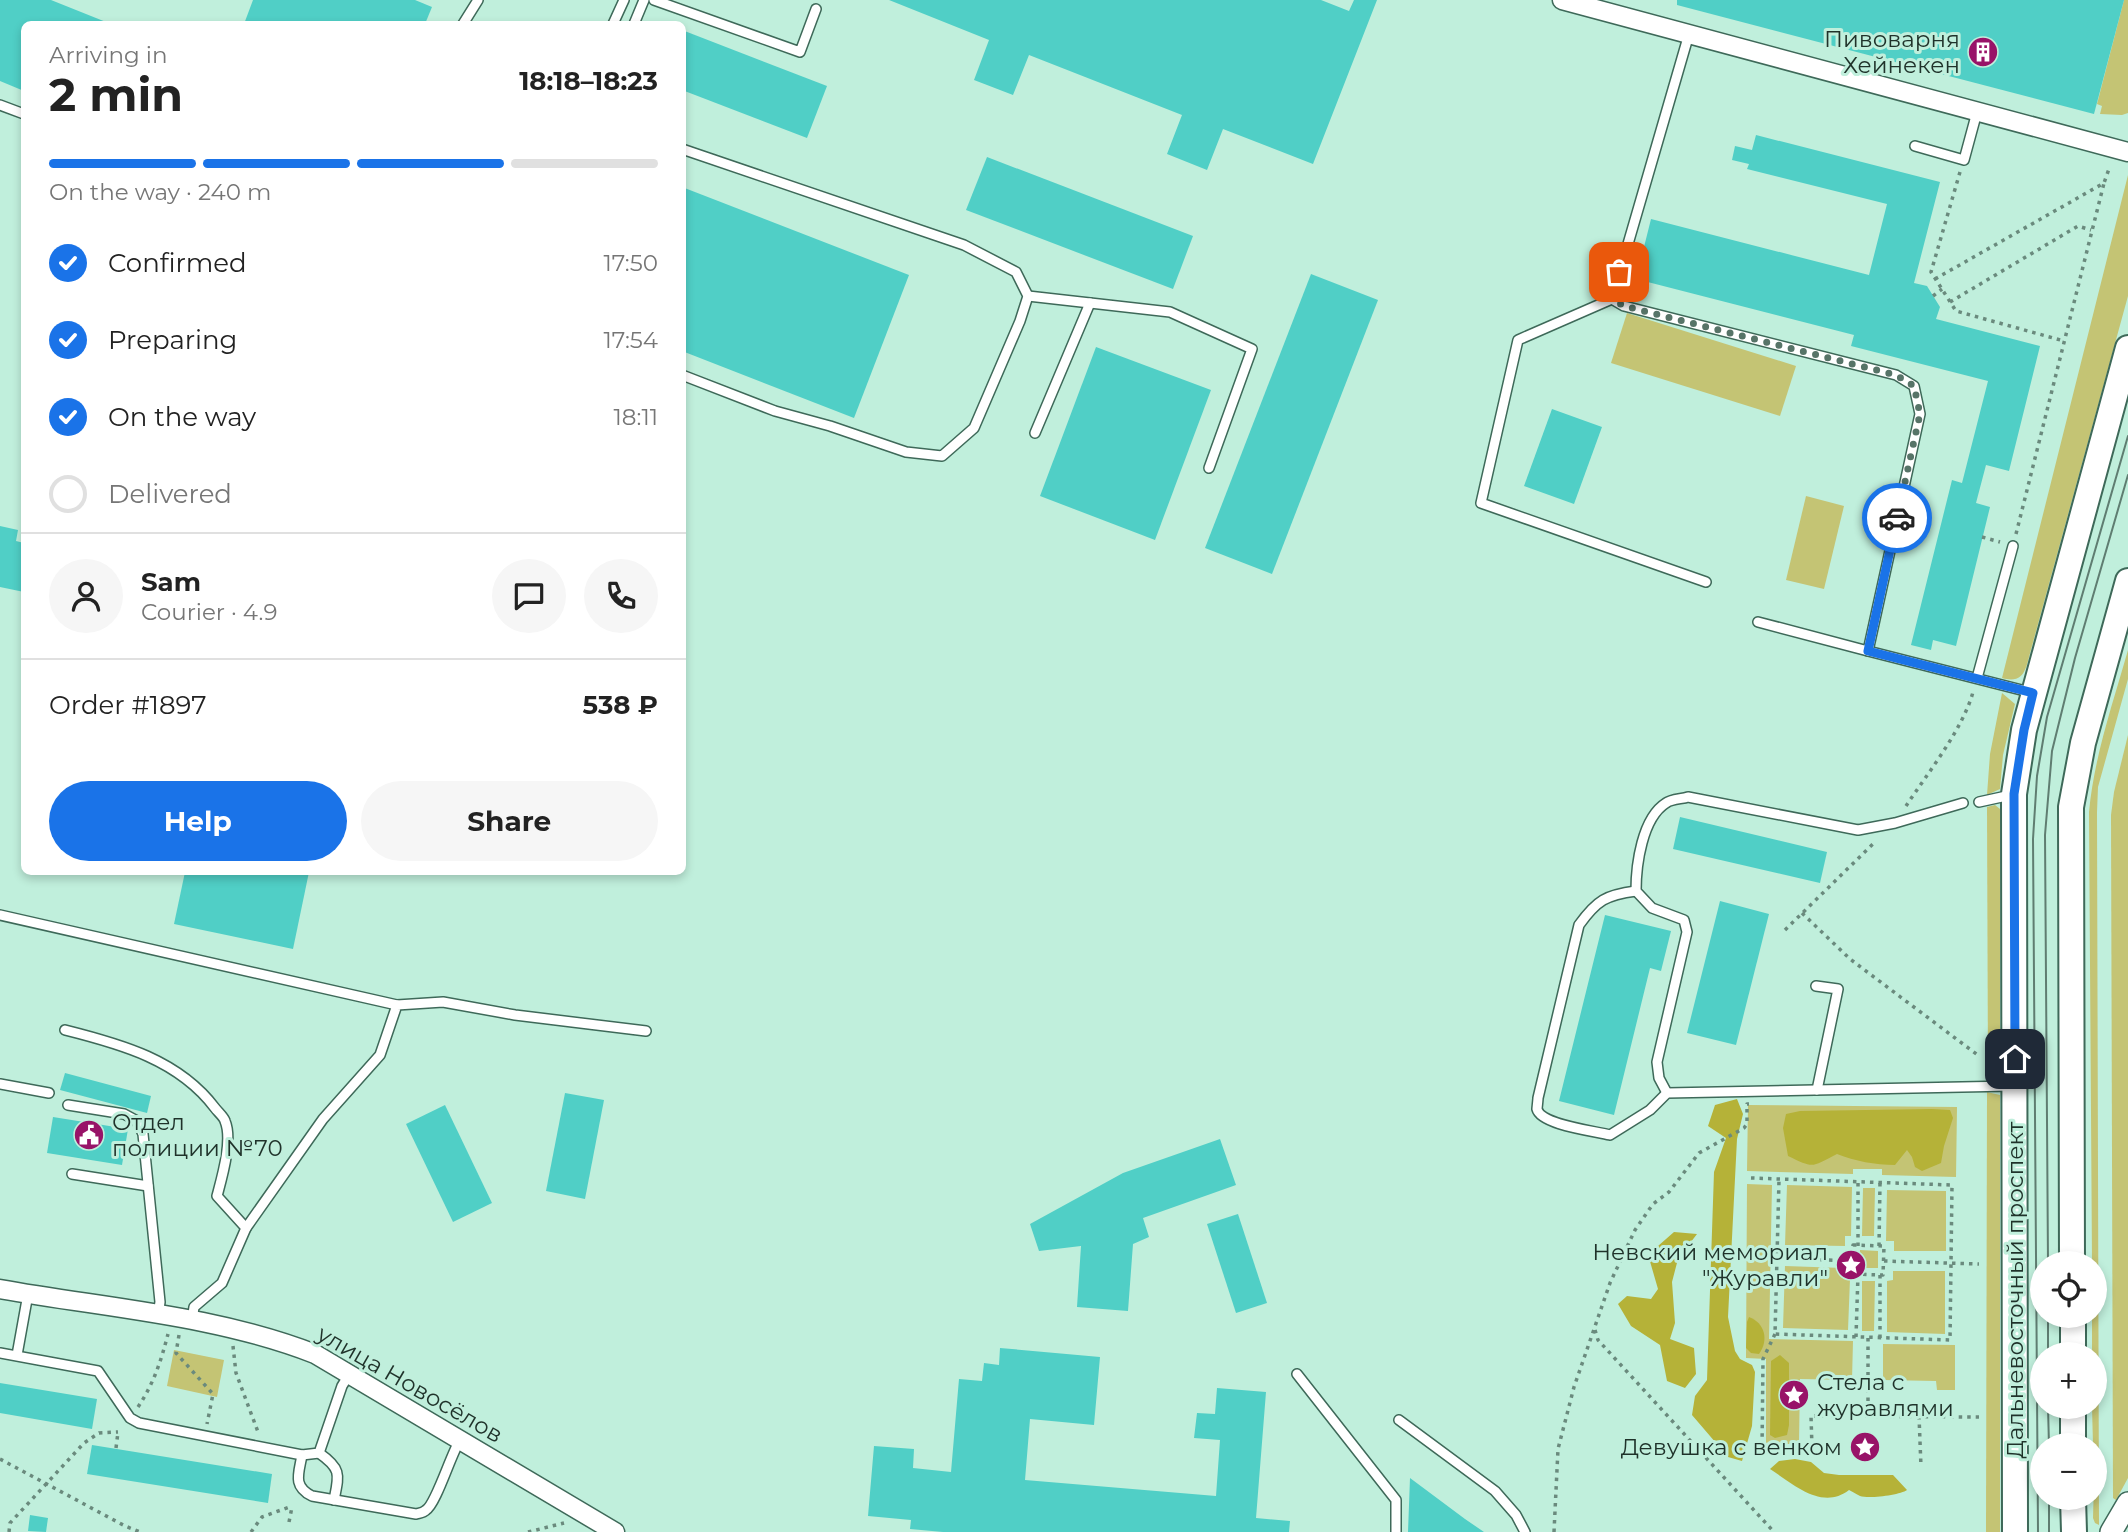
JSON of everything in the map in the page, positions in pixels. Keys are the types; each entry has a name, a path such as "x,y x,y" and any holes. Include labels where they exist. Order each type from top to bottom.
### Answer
{"main road":[{"name":"Дальневосточный проспект","path":"2015,1532 2014,794 2033,693 2128,348"},
{"path":"2072,1251 2071,807 2083,743 2128,581"},
{"path":"2073,1510 2074,1532"}],"street":[{"path":"1562,0 2125,151"},
{"name":"улица Новосёлов","path":"0,1289 158,1315 186,1327 242,1330 315,1354 615,1532"},
{"path":"2110,1532 2128,1503"}],"lane":[{"path":"465,21 478,0"},
{"path":"614,21 624,0"},
{"path":"635,21 644,0"},
{"path":"654,0 800,52 816,9"},
{"path":"1612,299 1689,34"},
{"path":"0,105 21,113"},
{"path":"1915,146 1964,160 1977,111"},
{"path":"686,150 964,245 1016,271 1028,296 974,428 942,456 906,452 830,426 775,411 686,377"},
{"path":"1028,296 1170,312 1252,349 1209,468"},
{"path":"1612,299 1518,340 1481,503 1706,582"},
{"path":"1612,299 1624,306 1896,375 1914,386 1920,414 1868,651"},
{"path":"1035,433 1090,303"},
{"path":"1978,678 2013,546"},
{"path":"1758,622 2033,693"},
{"path":"1979,802 2014,794"},
{"path":"1667,1093 1659,1078 1657,1062 1688,932 1684,920 1652,908 1636,891 1636,867 1649,822 1666,802 1688,797 1858,830 1895,823 1963,803"},
{"path":"1636,891 1609,895 1592,908 1580,925 1536,1109 1541,1117 1550,1122 1610,1135 1650,1110 1667,1093 2015,1086"},
{"path":"0,915 397,1005 443,1002 515,1015 646,1031"},
{"path":"1816,986 1838,989 1817,1090"},
{"path":"186,1327 194,1307 222,1283 246,1228 323,1119 380,1055 397,1005"},
{"path":"65,1030 158,1059 205,1094 226,1122 227,1157 217,1196 246,1228"},
{"path":"0,1084 49,1093"},
{"path":"68,1105 124,1114 137,1121 143,1134 160,1302 158,1315"},
{"path":"72,1174 148,1186"},
{"path":"17,1355 28,1294"},
{"path":"0,1353 98,1371 130,1418 139,1423 302,1455 319,1453 336,1466 338,1475 334,1500"},
{"path":"319,1453 349,1373"},
{"path":"1297,1374 1396,1500 1396,1532"},
{"path":"1399,1420 1495,1491 1516,1515 1525,1532"},
{"path":"302,1455 298,1482 302,1492 416,1514 428,1510 460,1440"}],"path":[{"path":"1982,537 2013,546 2104,183 2110,166 2125,151"},
{"path":"1964,160 1931,272 1956,311 2064,341"},
{"path":"1935,279 2104,183"},
{"path":"1950,302 2078,226 2092,230"},
{"path":"1933,296 1942,289"},
{"path":"1802,913 1850,959 1979,1056"},
{"path":"1554,1532 1558,1450 1574,1387 1610,1283 1635,1230 1653,1205 1669,1192 1699,1153 1744,1128 1747,1124 1747,1104"},
{"path":"1751,1178 1952,1185 1950,1340 1775,1334"},
{"path":"1779,1180 1775,1334 1763,1359 1762,1450 1812,1448 1811,1416 1979,1417"},
{"path":"1857,1246 1858,1182"},
{"path":"1879,1246 1880,1183"},
{"path":"1853,1245 1857,1246 1884,1246 1883,1275 1852,1274 1853,1245"},
{"path":"1778,1258 1853,1261"},
{"path":"1884,1262 1979,1264"},
{"path":"1856,1336 1858,1274"},
{"path":"1880,1275 1880,1338"},
{"path":"186,1327 176,1353 213,1394 205,1435"},
{"path":"1594,1328 1598,1340 1774,1532"},
{"path":"116,1448 118,1432 151,1388 168,1332"},
{"path":"1868,1338 1868,1416"},
{"path":"233,1343 236,1373 263,1447"},
{"path":"1919,1416 1920,1467"},
{"path":"9,1532 10,1523 90,1437 99,1433 118,1432"},
{"path":"0,1459 141,1532"},
{"path":"289,1522 292,1506 302,1492"},
{"path":"251,1532 262,1517 292,1506"},
{"path":"528,1532 569,1521"}],"shaded area":[{"path":"2124,0 2128,0 2128,113 2100,114 2102,106 2097,104"},
{"path":"2128,175 2128,296 2026,666 2021,676 2016,679 2002,678"},
{"path":"1627,313 1796,366 1780,416 1611,363"},
{"path":"1806,496 1844,506 1824,589 1786,580"},
{"path":"2128,650 2128,679 2098,787 2098,1251 2092,1251 2089,812 2091,791 2110,710"},
{"path":"2002,693 2015,704 2003,755 2000,789 1987,795 1990,754"},
{"path":"2128,735 2128,1478 2116,1500 2113,1498 2111,815"},
{"path":"1995,805 2000,809 2000,1077 1994,1082 1988,1081 1987,807"},
{"path":"1987,1092 2000,1095 2000,1532 1986,1532"},
{"path":"1737,1099 1743,1114 1737,1139 1728,1317 1735,1351 1740,1359 1752,1365 1755,1372 1752,1426 1742,1461 1728,1457 1692,1415 1695,1396 1707,1380 1714,1172 1726,1138 1708,1126 1715,1105"},
{"path":"1748,1105 1957,1107 1956,1177 1882,1175 1882,1169 1853,1169 1853,1174 1747,1171"},
{"path":"1950,1110 1953,1118 1941,1163 1922,1171 1915,1167 1907,1150 1895,1165 1865,1162 1837,1154 1809,1165 1788,1156 1783,1128 1786,1114 1800,1111"},
{"path":"1747,1184 1772,1185 1769,1339 1853,1341 1852,1380 1800,1379 1799,1444 1766,1444 1766,1359 1746,1358"},
{"path":"1787,1185 1852,1187 1851,1236 1845,1236 1845,1246 1785,1245"},
{"path":"1863,1188 1875,1188 1874,1236 1862,1236"},
{"path":"1887,1190 1946,1191 1946,1251 1894,1251 1894,1241 1886,1241"},
{"path":"1674,1232 1697,1234 1678,1259 1672,1282 1675,1323 1670,1339 1694,1348 1696,1374 1685,1388 1667,1381 1660,1345 1631,1326 1618,1304 1627,1296 1651,1299 1658,1289 1649,1258"},
{"path":"1860,1250 1878,1251 1878,1268 1859,1268"},
{"path":"1785,1266 1843,1268 1843,1279 1850,1279 1848,1330 1783,1328"},
{"path":"1893,1271 1945,1271 1945,1334 1887,1332 1887,1281 1893,1280"},
{"path":"1862,1281 1875,1281 1874,1331 1862,1331"},
{"path":"1749,1317 1759,1323 1764,1332 1764,1343 1759,1354 1751,1353 1746,1348"},
{"path":"2092,1328 2098,1328 2098,1342 2092,1342"},
{"path":"1883,1344 1955,1345 1955,1390 1937,1390 1936,1381 1883,1380"},
{"path":"174,1350 224,1360 217,1397 167,1386"},
{"path":"1780,1355 1789,1363 1789,1425 1787,1435 1775,1438 1770,1435 1771,1361"},
{"path":"2092,1419 2099,1419 2099,1433 2093,1433"},
{"path":"1795,1459 1811,1462 1824,1473 1893,1475 1907,1490 1877,1497 1860,1496 1849,1490 1839,1496 1818,1497 1798,1488 1770,1469 1779,1461"},
{"path":"2093,1510 2099,1510 2099,1525 2093,1518"}],"building":[{"path":"0,0 51,0 104,21 21,21 21,90 0,81"},
{"path":"253,0 415,0 432,7 426,21 245,21"},
{"path":"889,0 1321,0 1349,11 1354,0 1377,0 1313,164 1223,129 1207,170 1167,154 1182,115 1029,55 1013,95 974,80 989,40"},
{"name":"Пивоварня Хейнекен","path":"1677,0 2124,0 2094,114 1677,5"},
{"path":"686,32 827,86 807,138 686,92"},
{"path":"1756,135 1940,182 1914,283 1927,286 1940,307 1936,319 2040,346 2009,471 1986,465 1976,503 1990,507 1956,646 1933,640 1931,650 1911,645 1952,480 1962,483 1988,381 1851,346 1854,335 1636,279 1651,219 1869,275 1887,204 1747,169 1749,164 1732,160 1735,146 1752,150"},
{"path":"987,157 1193,236 1173,289 966,210"},
{"path":"686,189 909,275 854,418 686,353"},
{"path":"1311,274 1378,300 1272,574 1205,548"},
{"path":"1096,347 1211,390 1155,540 1040,496"},
{"path":"1552,409 1602,427 1574,504 1524,486"},
{"path":"0,526 18,530 16,541 21,542 21,591 0,587"},
{"path":"1680,817 1827,852 1820,883 1673,849"},
{"path":"184,875 308,875 293,949 174,924"},
{"path":"1720,901 1769,914 1736,1045 1687,1033"},
{"path":"1605,915 1671,931 1661,971 1650,968 1614,1115 1559,1101"},
{"path":"65,1073 151,1096 147,1113 60,1090"},
{"path":"565,1093 604,1100 585,1199 546,1191"},
{"path":"445,1105 492,1203 453,1222 406,1124"},
{"name":"Отдел полиции №70","path":"53,1117 128,1129 122,1165 47,1153"},
{"path":"1220,1139 1236,1185 1143,1218 1149,1237 1133,1244 1128,1311 1077,1307 1081,1246 1039,1251 1030,1224 1123,1173"},
{"path":"1238,1214 1267,1303 1236,1313 1207,1224"},
{"path":"1000,1348 1100,1357 1094,1425 1030,1419 1025,1480 1216,1496 1220,1440 1194,1438 1197,1413 1215,1414 1217,1388 1266,1392 1256,1518 1290,1521 1289,1532 943,1532 910,1529 911,1520 868,1516 874,1446 914,1449 913,1468 951,1472 959,1379 982,1381 984,1363 999,1365"},
{"path":"0,1383 97,1399 92,1429 0,1413"},
{"path":"92,1445 272,1474 268,1503 87,1474"},
{"path":"1410,1478 1465,1519 1484,1532 1408,1532"},
{"path":"30,1515 48,1518 46,1532 28,1531"}],"tram line":[{"path":"2038,1532 2033,839 2037,776 2047,717 2128,436"},
{"path":"2048,1251 2045,835 2052,751 2075,658 2128,475"},
{"path":"2048,1328 2048,1342"},
{"path":"2048,1419 2049,1433"},
{"path":"2049,1510 2049,1532"}],"way so far":[{"path":"1619,272 1612,299 1624,306 1896,375 1914,386 1920,414 1897,518"}],"place":[{"name":"Пивоварня Хейнекен","path":"1983,52"},
{"name":"Отдел полиции №70","path":"89,1135"},
{"name":"Невский мемориал \"Журавли\"","path":"1851,1265"},
{"name":"Стела с журавлями","path":"1794,1395"},
{"name":"Девушка с венком","path":"1865,1447"}],"route":[{"path":"1897,518 1868,651 2033,693 2018,761 2014,794 2015,1059"}]}
